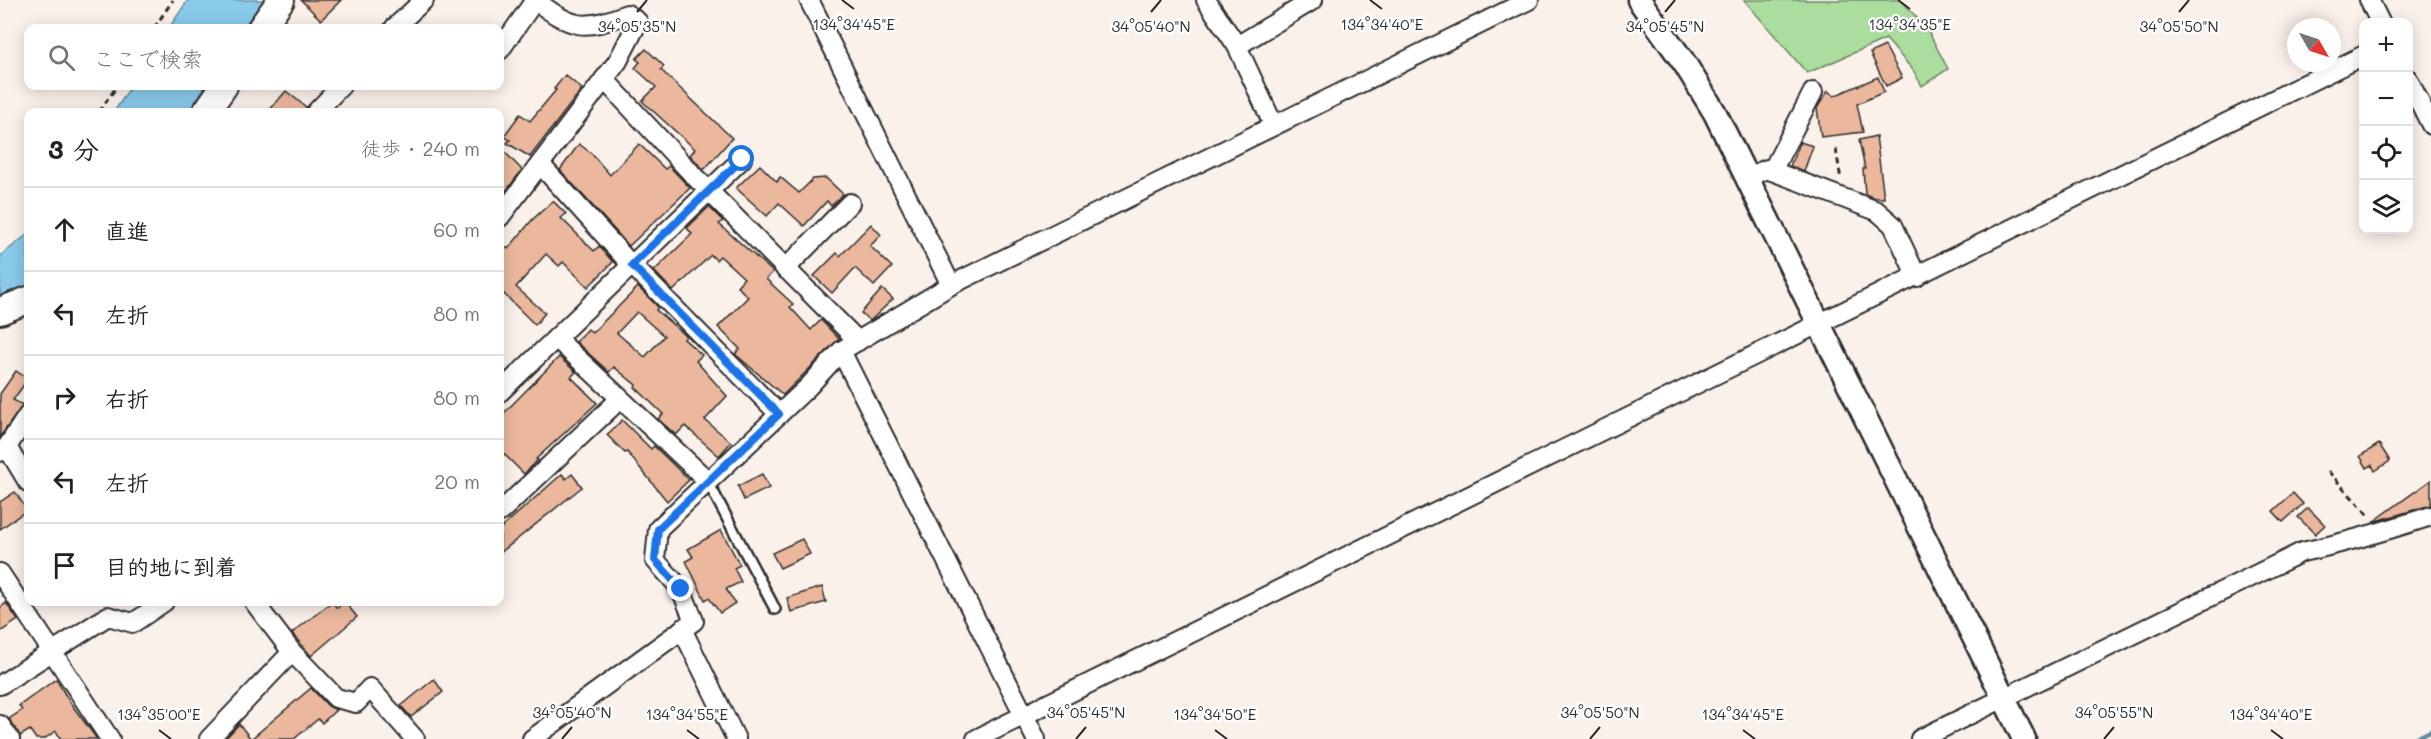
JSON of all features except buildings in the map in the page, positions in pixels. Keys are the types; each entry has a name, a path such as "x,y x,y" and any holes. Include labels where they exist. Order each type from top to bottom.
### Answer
{"main road":[{"path":"264,24 281,0"},
{"path":"209,108 221,90"},
{"path":"0,311 24,302"}],"street":[{"path":"405,24 424,0"},
{"path":"504,44 535,0 560,19 576,24 596,26 627,14 638,22 618,61 504,212"},
{"path":"810,0 951,285"},
{"path":"1206,0 1237,46 1273,124"},
{"path":"1237,46 1313,0"},
{"path":"532,739 694,621 681,589 655,560 658,529 779,414 841,351 951,285 1273,124 1529,0"},
{"path":"1639,0 1700,86 2024,739"},
{"path":"2369,0 2378,18"},
{"path":"976,739 2359,57"},
{"path":"604,79 708,191 858,342"},
{"path":"2413,87 2431,125"},
{"path":"320,108 337,90"},
{"path":"1772,171 1813,92"},
{"path":"504,388 742,159"},
{"path":"540,164 632,265 779,414"},
{"path":"1747,177 1767,169 1877,211 1893,225 1917,277"},
{"path":"785,269 850,202"},
{"path":"556,338 708,482"},
{"path":"841,351 1035,739"},
{"path":"504,508 620,399"},
{"path":"24,421 4,449 24,476"},
{"path":"1920,739 2302,552 2356,537 2384,533 2431,516"},
{"path":"0,573 51,654 110,739"},
{"path":"0,685 51,654 104,609 133,623 158,606"},
{"path":"257,606 292,652 336,698 356,703 370,688 415,739"},
{"path":"682,629 736,739"},
{"path":"208,739 292,652"},
{"path":"0,725 10,739"}],"lane":[{"path":"708,482 775,609"}],"path":[{"path":"157,24 173,0"},
{"path":"102,108 114,90"},
{"path":"1836,149 1843,198"},
{"path":"2328,471 2384,533"}],"green space":[{"path":"1744,0 1901,0 1927,29 1948,69 1922,86 1913,70 1886,39 1807,73"}],"water":[{"path":"188,0 264,0 246,24 172,24"},
{"path":"128,90 203,90 191,108 117,108"},
{"path":"24,237 24,294 0,303 0,256"}],"waterway":[{"path":"2415,739 2431,731"}],"route":[{"path":"681,589 655,560 658,529 779,414 632,265 742,159"}]}
